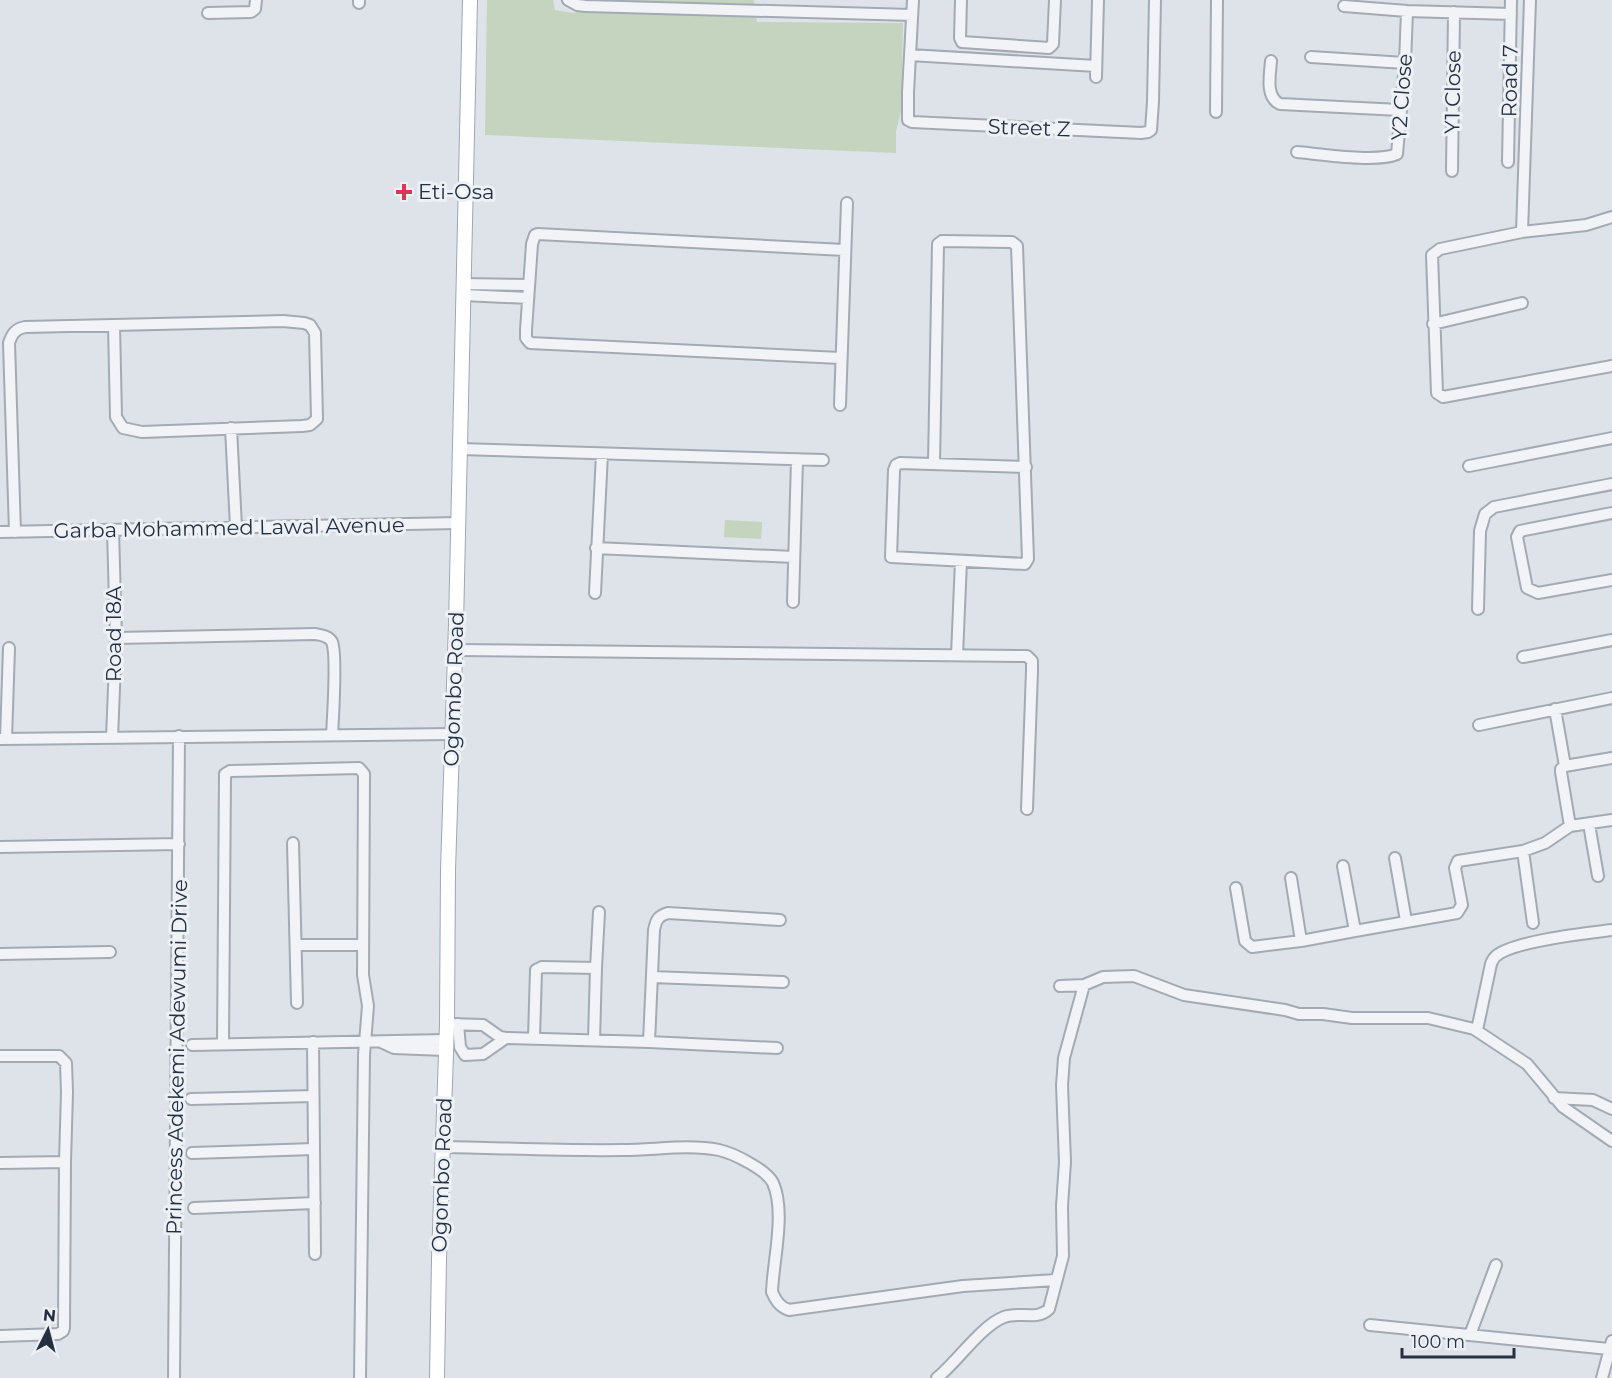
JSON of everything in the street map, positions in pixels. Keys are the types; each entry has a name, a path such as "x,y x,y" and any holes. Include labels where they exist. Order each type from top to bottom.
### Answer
{"main road":[{"name":"Ogombo Road","path":"437,1378 446,1045 452,1024 448,870 459,523 470,0"}],"street":[{"path":"208,13 251,12 255,9 256,0"},
{"path":"567,0 586,6 671,5 765,12 912,15"},
{"path":"765,0 765,12"},
{"path":"913,0 910,55 1096,72 1098,0"},
{"path":"961,0 960,38 962,42 1050,48 1053,44 1055,0"},
{"name":"Street Z","path":"910,55 908,120 912,122 1148,132 1151,130 1153,102 1155,0"},
{"path":"1216,112 1217,0"},
{"name":"Road 7","path":"1508,162 1511,0"},
{"path":"1522,232 1530,0"},
{"path":"1344,6 1407,11 1511,14"},
{"name":"Y2 Close","path":"1297,152 1370,157 1396,154 1405,63 1407,11"},
{"name":"Y1 Close","path":"1452,171 1454,12"},
{"path":"1311,57 1405,63"},
{"path":"1271,61 1271,95 1280,104 1401,110"},
{"path":"840,405 847,204"},
{"path":"1612,217 1586,225 1522,232 1435,252 1431,262 1437,393 1443,397 1612,366"},
{"path":"840,358 530,343 526,338 532,244 535,235 538,234 844,250"},
{"path":"934,464 938,244 942,241 1012,242 1017,246 1026,468 1027,563 893,558 890,555 896,465 900,463 1026,468"},
{"path":"463,290 529,285"},
{"path":"463,290 528,298"},
{"path":"1433,324 1522,303"},
{"path":"15,532 9,343 16,330 25,327 283,321 303,323 310,326 315,333 317,346 318,415 315,423 302,426 142,432 123,428 116,417 114,325"},
{"path":"231,428 236,527"},
{"path":"1469,466 1612,438"},
{"path":"460,449 823,460"},
{"path":"595,593 602,454"},
{"path":"793,602 797,460"},
{"path":"1478,609 1480,531 1485,514 1494,507 1612,484"},
{"path":"1612,513 1520,531 1517,537 1527,588 1532,592 1538,593 1612,580"},
{"name":"Garba Mohammed Lawal Avenue","path":"0,532 459,523"},
{"name":"Road 18A","path":"112,738 116,638 113,530"},
{"path":"596,548 794,557"},
{"path":"957,655 961,561"},
{"path":"116,638 315,634 329,638 332,641 333,657 332,735"},
{"path":"1523,657 1612,640"},
{"path":"9,648 3,739 453,735"},
{"path":"455,651 1024,656 1031,658 1032,679 1027,809"},
{"path":"1479,725 1612,699"},
{"path":"1555,709 1565,766"},
{"name":"Princess Adekemi Adewumi Drive","path":"174,1378 178,736"},
{"path":"1570,826 1561,769 1565,766 1612,758"},
{"path":"223,1044 225,777 227,772 355,768 363,771 363,945 364,983 368,996 367,1043 364,1055 360,1378"},
{"path":"1236,888 1245,941 1252,947 1301,941 1457,913 1462,906 1455,868 1458,861 1524,851 1545,843 1570,826 1612,820"},
{"path":"1589,824 1598,876"},
{"path":"293,843 297,1003"},
{"path":"0,847 179,844"},
{"path":"1524,851 1533,923"},
{"path":"1395,858 1406,921"},
{"path":"1343,866 1355,931"},
{"path":"1291,878 1301,941"},
{"path":"594,1040 599,912"},
{"path":"649,1042 654,930 660,915 668,913 780,920"},
{"path":"1477,1030 1491,964 1495,956 1511,949 1552,938 1612,930"},
{"path":"296,945 363,945"},
{"path":"0,954 110,952"},
{"path":"534,1038 536,970 543,967 596,968"},
{"path":"1060,986 1084,985 1103,976 1134,976 1184,995 1299,1014 1323,1014 1352,1018 1428,1018 1477,1030 1527,1064 1554,1098 1574,1117 1612,1141"},
{"path":"652,977 783,982"},
{"path":"937,1378 996,1321 1011,1315 1033,1316 1046,1313 1052,1301 1063,1256 1062,1206 1065,1162 1062,1085 1064,1058 1084,985"},
{"path":"506,1038 483,1054 465,1055 452,1024 483,1025 500,1037 506,1038 777,1048"},
{"path":"192,1046 379,1041 446,1045"},
{"path":"313,1042 315,1254"},
{"path":"0,1056 59,1056 64,1060 67,1069 65,1321 63,1331 58,1334 0,1336"},
{"path":"191,1099 314,1096"},
{"path":"1554,1098 1593,1100 1612,1109"},
{"path":"444,1147 722,1150 754,1166 768,1176 773,1183 777,1198 778,1220 772,1292 776,1302 789,1310 963,1286 1056,1280"},
{"path":"192,1153 314,1149"},
{"path":"0,1163 65,1162"},
{"path":"194,1208 315,1203"},
{"path":"1470,1335 1496,1265"},
{"path":"1370,1325 1610,1345 1602,1378"}],"green space":[{"path":"487,0 553,0 555,10 574,13 605,0 754,0 757,22 903,23 901,112 896,131 896,153 485,135"},
{"path":"725,520 762,522 761,539 724,537"}],"place":[{"name":"Eti-Osa","path":"404,192"}]}
